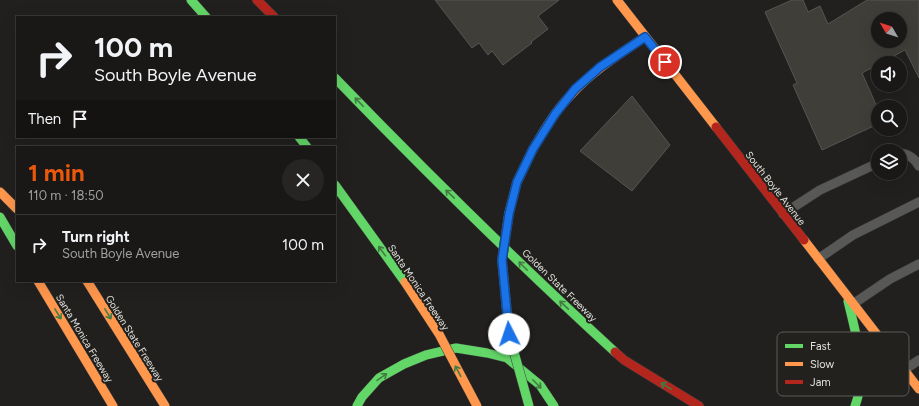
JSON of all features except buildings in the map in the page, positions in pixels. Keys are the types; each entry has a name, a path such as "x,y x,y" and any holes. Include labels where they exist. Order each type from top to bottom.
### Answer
{"main road":[{"path":"191,0 205,16"},
{"path":"257,0 273,16"},
{"name":"South Boyle Avenue","path":"617,0 875,332"},
{"path":"529,406 509,334 502,260 509,214 517,182 533,149 555,114 575,89 600,67 645,37"},
{"name":"Golden State Freeway","path":"336,79 406,151 551,293 624,360 699,406"},
{"path":"300,138 306,146"},
{"name":"Santa Monica Freeway","path":"336,186 405,282 439,334 476,406"},
{"path":"0,192 16,208"},
{"path":"0,217 16,244"},
{"name":"Santa Monica Freeway","path":"39,282 113,406"},
{"name":"Golden State Freeway","path":"88,282 165,406"},
{"path":"846,296 854,332"},
{"path":"357,406 362,397 379,378 404,364 426,355 456,348 487,352 507,358 540,384 554,406"},
{"name":"South Boyle Avenue","path":"909,376 919,389"},
{"path":"855,406 858,396"}],"lane":[{"path":"907,155 915,160 919,166"},
{"path":"783,214 820,190 871,166"},
{"path":"818,259 853,235 919,202"},
{"path":"853,304 890,279 919,264"},
{"path":"909,367 919,360"}],"traffic: fast":[{"path":"191,0 205,16"},
{"path":"336,79 473,217 615,352"},
{"path":"300,138 306,146"},
{"path":"529,406 509,334 502,260 509,213 517,182 533,149"},
{"path":"336,186 405,282"},
{"path":"0,217 16,244"},
{"path":"848,301 855,332"},
{"path":"357,406 362,397 379,378 404,364 426,355 456,348 507,358 540,385 554,406"},
{"path":"855,406 858,396"}],"traffic: slow":[{"path":"617,0 716,127"},
{"path":"533,149 555,115 578,87 605,64 645,37"},
{"path":"0,192 16,208"},
{"path":"804,240 875,332"},
{"path":"39,282 113,406"},
{"path":"88,282 165,406"},
{"path":"405,282 439,334 477,406"},
{"path":"909,376 919,389"}],"traffic: jam":[{"path":"257,0 273,16"},
{"path":"716,127 804,240"},
{"path":"615,352 624,360 699,406"}],"route":[{"path":"509,334 502,260 509,214 517,182 533,149 555,114 575,89 600,67 645,37 665,62"}]}
